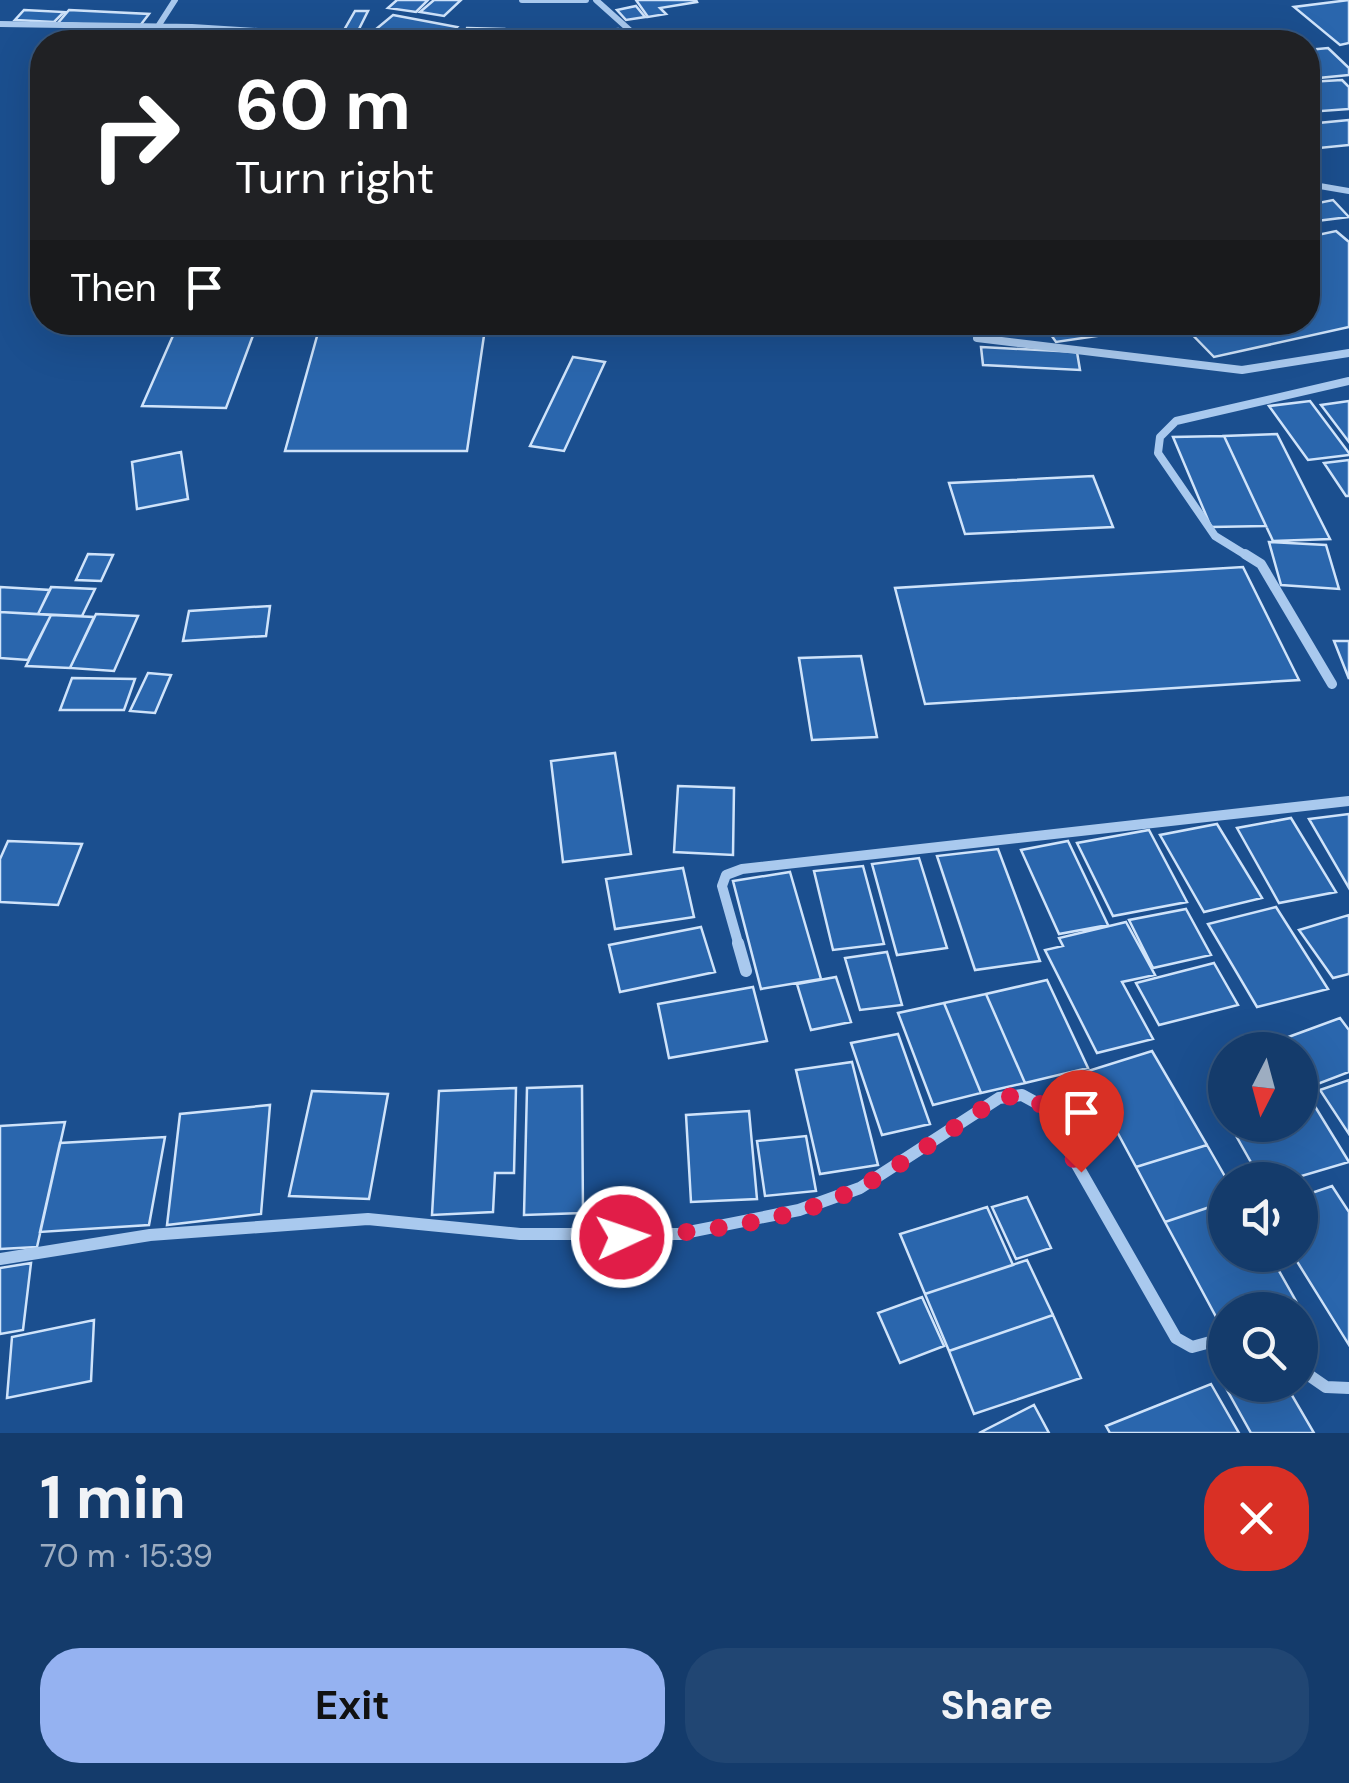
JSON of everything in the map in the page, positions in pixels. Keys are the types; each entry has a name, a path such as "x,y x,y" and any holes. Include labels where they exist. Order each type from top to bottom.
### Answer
{"street":[{"path":"156,30 175,0"},
{"path":"522,0 586,0"},
{"path":"596,0 628,30"},
{"path":"0,24 214,30"},
{"path":"1320,186 1349,191"},
{"path":"977,338 1242,370 1349,352"},
{"path":"1332,684 1261,564 1215,536 1158,453 1160,438 1176,421 1349,381"},
{"path":"746,971 722,886 726,875 742,869 1349,802"},
{"path":"0,1259 150,1235 368,1219 520,1234 679,1234 799,1210 860,1188 999,1098 1022,1095 1044,1106 1176,1338 1192,1348 1208,1343"},
{"path":"1318,1381 1326,1387 1349,1388"}],"building":[{"path":"397,0 428,0 416,12 388,8"},
{"path":"434,0 461,0 444,16 420,12"},
{"path":"636,0 697,2 660,8 666,14 648,17"},
{"path":"1349,0 1349,43 1340,45 1294,7"},
{"path":"636,6 645,17 626,20 617,10"},
{"path":"24,10 64,12 54,22 15,20"},
{"path":"69,10 149,14 139,27 58,23"},
{"path":"355,11 368,11 358,30 344,30"},
{"path":"393,15 457,27 454,30 375,30"},
{"path":"1328,48 1349,68 1349,75 1320,78 1320,49"},
{"path":"1342,80 1349,87 1349,109 1320,111 1320,81"},
{"path":"1349,120 1349,145 1320,148 1320,123"},
{"path":"1333,200 1349,217 1320,221 1320,203"},
{"path":"1336,231 1349,242 1349,327 1320,333 1320,234"},
{"path":"173,335 253,335 226,408 142,406"},
{"path":"317,335 484,335 467,451 285,451"},
{"path":"1051,335 1103,335 1056,342"},
{"path":"1193,335 1313,335 1214,357"},
{"path":"981,347 1077,352 1080,370 983,365"},
{"path":"573,357 605,362 564,451 530,446"},
{"path":"1310,401 1349,455 1308,460 1269,406"},
{"path":"1349,401 1349,442 1321,405"},
{"path":"1277,434 1330,539 1273,541 1224,436"},
{"path":"1224,436 1266,526 1211,527 1173,437"},
{"path":"181,452 188,499 137,509 132,462"},
{"path":"1349,460 1349,496 1346,496 1324,463"},
{"path":"1093,476 1113,527 965,534 949,483"},
{"path":"1269,542 1326,545 1339,589 1281,585"},
{"path":"88,554 113,555 101,581 76,580"},
{"path":"1243,567 1299,680 925,704 895,588"},
{"path":"0,587 50,590 38,614 0,612"},
{"path":"51,587 95,589 82,616 38,614"},
{"path":"270,606 266,636 183,641 189,611"},
{"path":"0,612 51,615 28,660 0,658"},
{"path":"96,614 138,616 114,671 70,668"},
{"path":"51,615 94,617 70,668 26,666"},
{"path":"1334,641 1349,641 1349,679"},
{"path":"861,656 877,737 812,740 799,658"},
{"path":"148,673 171,675 155,713 130,711"},
{"path":"72,678 135,679 124,710 60,710"},
{"path":"615,753 631,854 563,862 551,761"},
{"path":"678,786 734,788 733,855 674,852"},
{"path":"1349,814 1349,888 1309,819"},
{"path":"1291,818 1336,892 1279,903 1237,828"},
{"path":"1217,824 1262,898 1204,912 1160,835"},
{"path":"1149,830 1187,902 1113,916 1077,843"},
{"path":"8,841 82,844 58,905 0,902 0,859"},
{"path":"1068,841 1108,925 1059,934 1021,850"},
{"path":"998,849 1040,961 975,970 937,856"},
{"path":"919,858 947,948 897,955 872,864"},
{"path":"863,866 884,944 833,950 814,871"},
{"path":"683,868 694,917 615,929 606,879"},
{"path":"790,872 821,979 761,989 733,881"},
{"path":"1276,907 1328,989 1257,1007 1208,924"},
{"path":"1186,909 1211,955 1153,968 1129,920"},
{"path":"1349,915 1349,974 1333,978 1299,930"},
{"path":"1126,922 1155,975 1122,982 1153,1039 1097,1053 1045,950 1063,946 1059,938"},
{"path":"701,927 715,972 620,992 609,945"},
{"path":"887,952 902,1005 860,1010 845,958"},
{"path":"1214,963 1238,1005 1159,1025 1136,983"},
{"path":"836,977 851,1022 811,1030 797,984"},
{"path":"1047,980 1088,1068 1025,1083 986,994"},
{"path":"753,987 767,1041 669,1058 658,1004"},
{"path":"986,994 1025,1083 981,1093 944,1003"},
{"path":"944,1003 981,1093 933,1105 898,1013"},
{"path":"1340,1018 1349,1030 1349,1072 1318,1084 1318,1032 1302,1032"},
{"path":"898,1034 930,1124 882,1135 851,1043"},
{"path":"1152,1051 1207,1145 1136,1167 1085,1072"},
{"path":"852,1062 878,1165 820,1174 796,1070"},
{"path":"1349,1080 1349,1134 1320,1090"},
{"path":"582,1086 583,1213 524,1215 527,1088"},
{"path":"516,1088 514,1173 495,1173 493,1212 432,1215 439,1091"},
{"path":"312,1091 388,1094 369,1199 289,1196"},
{"path":"270,1105 261,1214 167,1225 180,1114"},
{"path":"749,1111 757,1199 691,1202 686,1115"},
{"path":"1318,1111 1349,1162 1318,1171 1318,1162 1251,1162 1240,1142 1318,1142"},
{"path":"65,1122 37,1247 0,1249 0,1126"},
{"path":"806,1136 816,1191 765,1196 757,1141"},
{"path":"165,1137 149,1225 40,1232 60,1143"},
{"path":"1207,1145 1217,1162 1208,1162 1208,1208 1165,1222 1136,1167"},
{"path":"1332,1186 1349,1212 1349,1345 1304,1272 1318,1272 1318,1191"},
{"path":"1027,1197 1051,1248 1016,1259 992,1207"},
{"path":"987,1207 1013,1265 925,1294 900,1234"},
{"path":"1208,1208 1208,1272 1280,1272 1291,1292 1208,1292 1208,1302 1165,1222"},
{"path":"1027,1260 1053,1315 949,1351 925,1294"},
{"path":"31,1263 23,1330 0,1334 0,1268"},
{"path":"922,1297 944,1346 900,1363 878,1313"},
{"path":"1053,1315 1081,1378 974,1414 949,1351"},
{"path":"94,1320 91,1381 7,1398 12,1337"},
{"path":"1208,1385 1208,1402 1221,1402 1239,1433 1110,1433 1106,1426"},
{"path":"1234,1402 1296,1402 1314,1433 1251,1433"},
{"path":"1034,1405 1049,1433 979,1433"}],"route":[{"path":"622,1237 679,1234 799,1210 860,1188 999,1098 1022,1095 1044,1106 1081,1172"}]}
